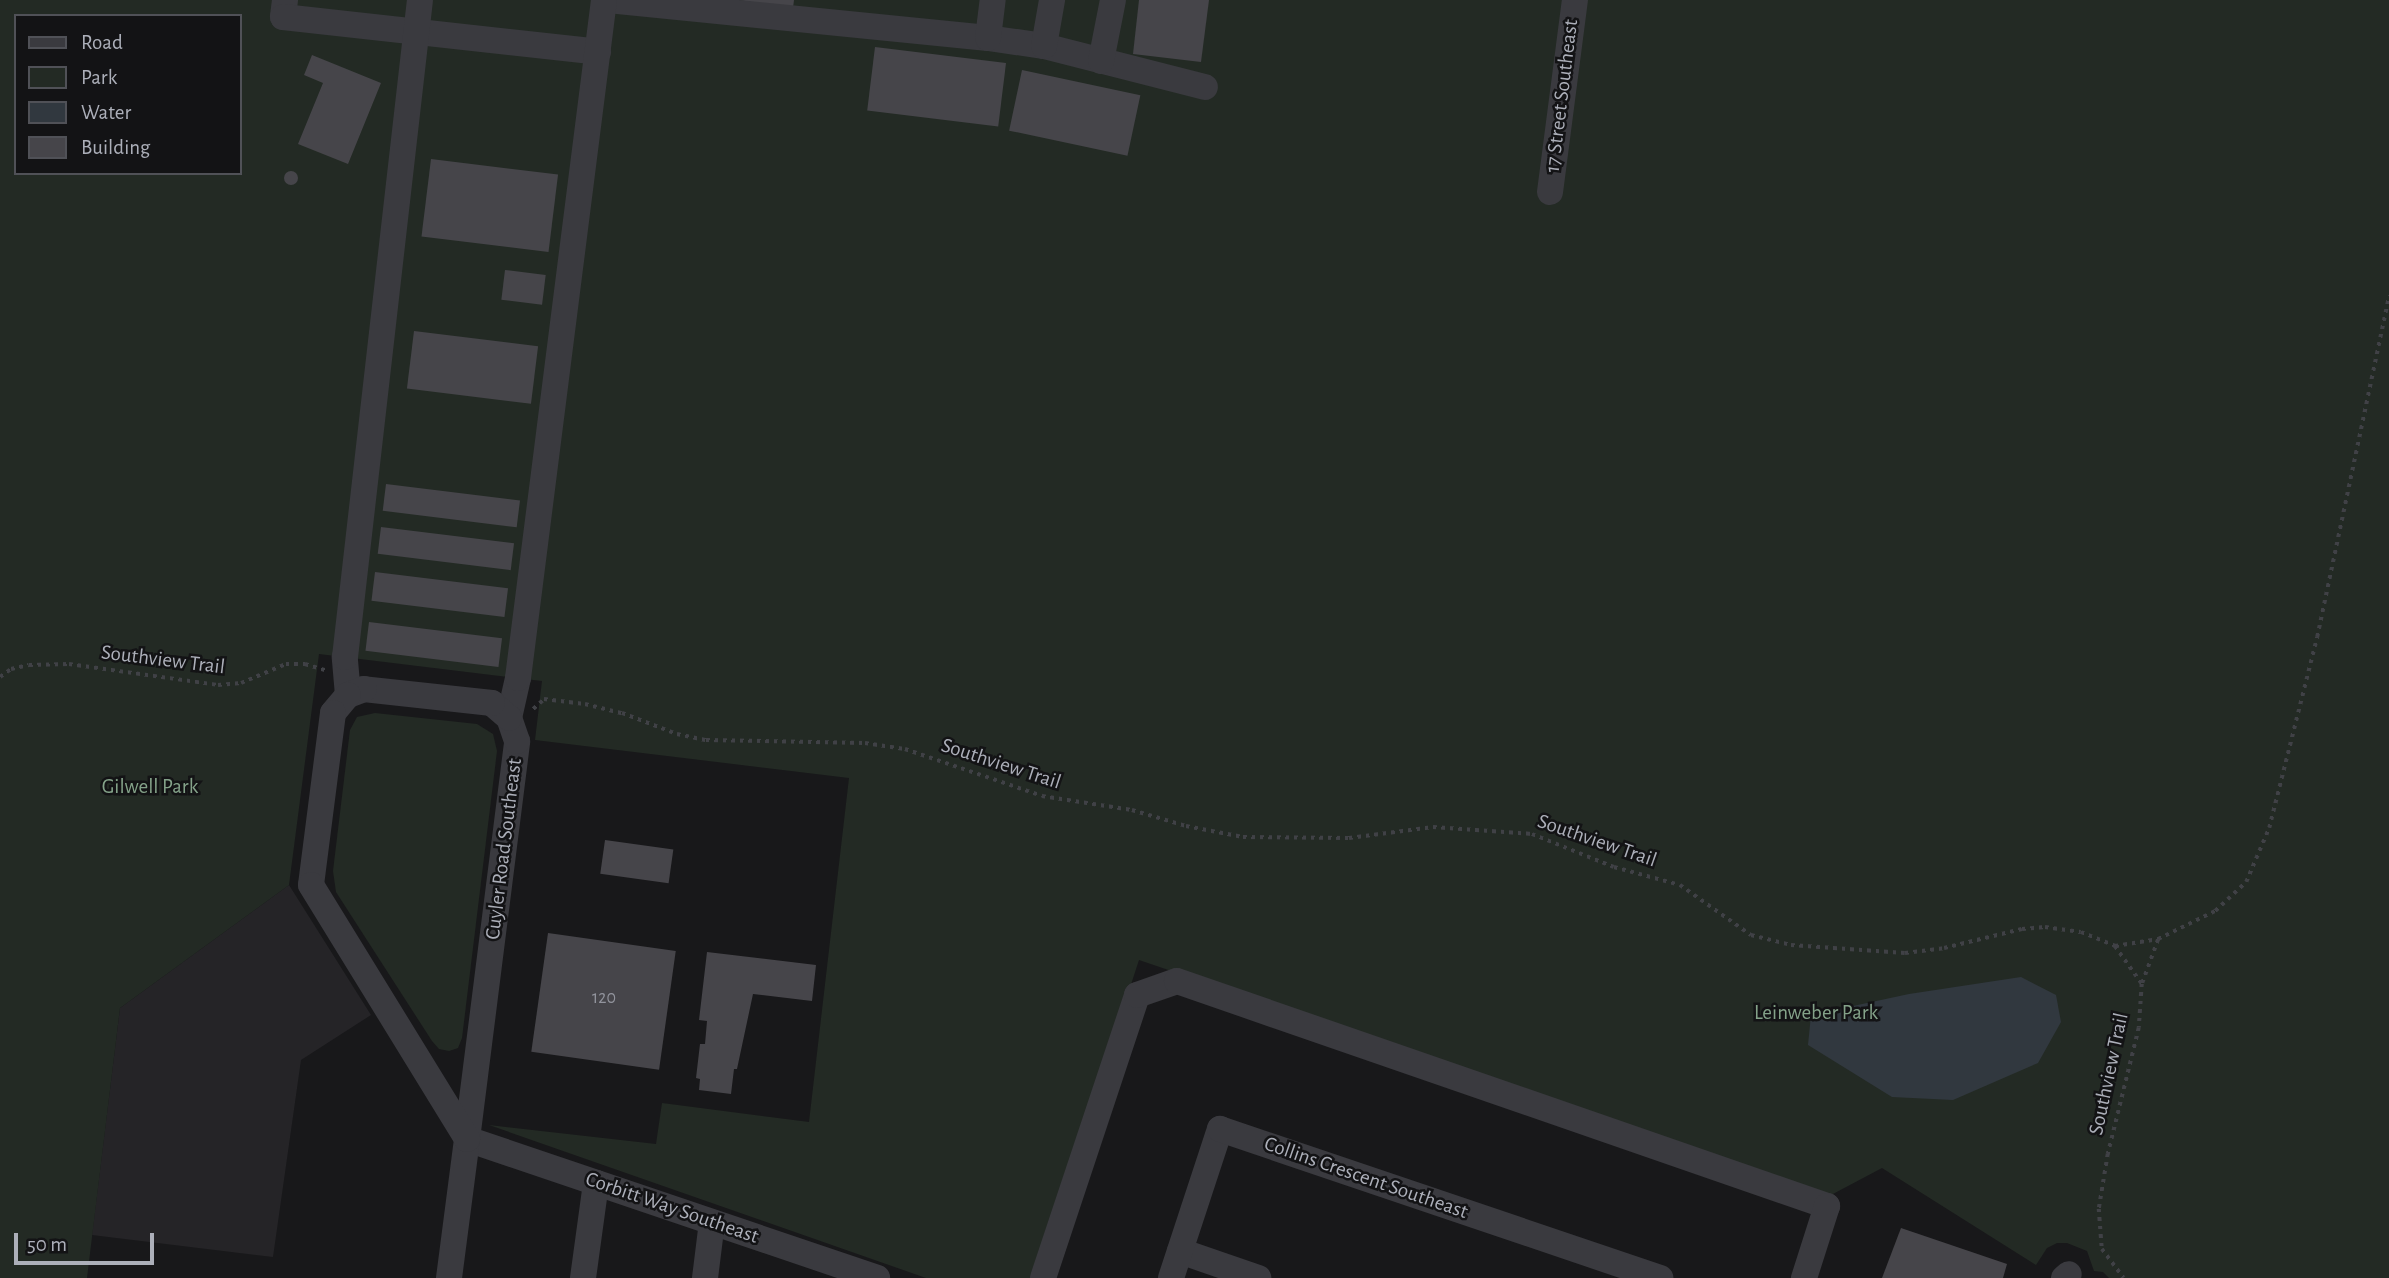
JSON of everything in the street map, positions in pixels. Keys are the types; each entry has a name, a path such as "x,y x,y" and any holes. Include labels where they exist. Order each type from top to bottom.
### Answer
{"street":[{"path":"285,0 283,17 598,52"},
{"path":"348,695 345,657 420,0"},
{"path":"467,1139 311,885 333,713 348,695 364,690 492,703 509,718 518,678 606,0 988,38 1044,46 1205,87"},
{"path":"988,38 993,0"},
{"path":"1044,46 1052,0"},
{"path":"1101,61 1114,0"},
{"name":"17 Street Southeast","path":"1550,192 1575,0"},
{"name":"Cuyler Road Southeast","path":"449,1278 517,741 509,718"},
{"path":"1043,1278 1137,995 1177,981 1827,1206 1804,1278"},
{"name":"Collins Crescent Southeast","path":"1171,1278 1220,1129 1661,1278"},
{"name":"Corbitt Way Southeast","path":"467,1139 712,1222 827,1270 877,1278"},
{"path":"583,1278 596,1183"},
{"path":"705,1278 712,1222"},
{"path":"1180,1251 1258,1278"}],"path":[{"path":"2141,984 2115,946 2158,939 2215,911 2246,882 2269,828 2317,637 2389,296"},
{"name":"Southview Trail","path":"0,677 11,670 29,665 69,664 208,685 230,685 296,663 341,677 348,695"},
{"name":"Southview Trail","path":"509,718 530,712 544,699 622,713 677,734 706,740 865,743 905,749 1042,796 1132,810 1186,826 1243,837 1349,838 1433,827 1532,834 1615,867 1680,885 1751,935 1791,946 1905,953 2045,927 2081,932 2115,946"},
{"name":"Southview Trail","path":"2124,1278 2102,1249 2099,1209 2108,1154 2139,1028 2141,984 2158,939"}],"shaded area":[{"path":"289,885 371,1015 301,1060 273,1257 92,1235 120,1008"}],"green space":[{"path":"0,0 2389,0 2389,1278 2109,1278 2103,1272 2094,1271 2087,1251 2067,1243 2057,1243 2047,1248 2036,1265 1882,1168 1831,1195 1139,960 1035,1278 926,1278 489,1125 656,1144 662,1103 809,1122 849,778 535,740 542,681 319,654 289,885 120,1008 87,1278 0,1278"},
{"path":"375,713 477,724 493,734 497,751 462,1038 458,1048 449,1051 439,1049 432,1041 336,892 333,871 350,730 357,717"}],"water":[{"path":"2021,977 2056,995 2061,1022 2038,1063 1953,1100 1892,1097 1808,1045 1811,1015 1909,994"}],"building":[{"path":"738,0 794,0 793,8"},
{"path":"1139,0 1209,0 1201,62 1133,54"},
{"path":"875,47 1006,63 998,127 867,111"},
{"path":"312,55 381,83 348,164 298,144 323,83 304,75"},
{"path":"1022,70 1140,95 1127,156 1009,131"},
{"path":"431,159 558,175 549,252 421,236"},
{"path":"288,171 294,171 298,178 294,185 288,185 284,181 284,175"},
{"path":"505,270 546,275 542,305 501,300"},
{"path":"414,331 538,346 531,404 407,389"},
{"path":"386,484 520,500 517,527 383,511"},
{"path":"381,527 514,543 511,570 378,554"},
{"path":"375,572 508,588 504,617 371,601"},
{"path":"369,622 502,638 498,667 365,651"},
{"path":"605,840 673,850 669,883 600,874"},
{"path":"548,933 676,951 659,1070 531,1052"},
{"path":"707,952 816,965 812,1001 753,994 737,1069 734,1069 731,1094 699,1090 700,1079 696,1078 700,1044 705,1044 707,1021 699,1020"},
{"path":"1901,1228 2007,1264 2003,1278 1882,1278"}],"park label":[{"name":"Gilwell Park","path":"150,787"},
{"name":"Leinweber Park","path":"1816,1013"}]}
